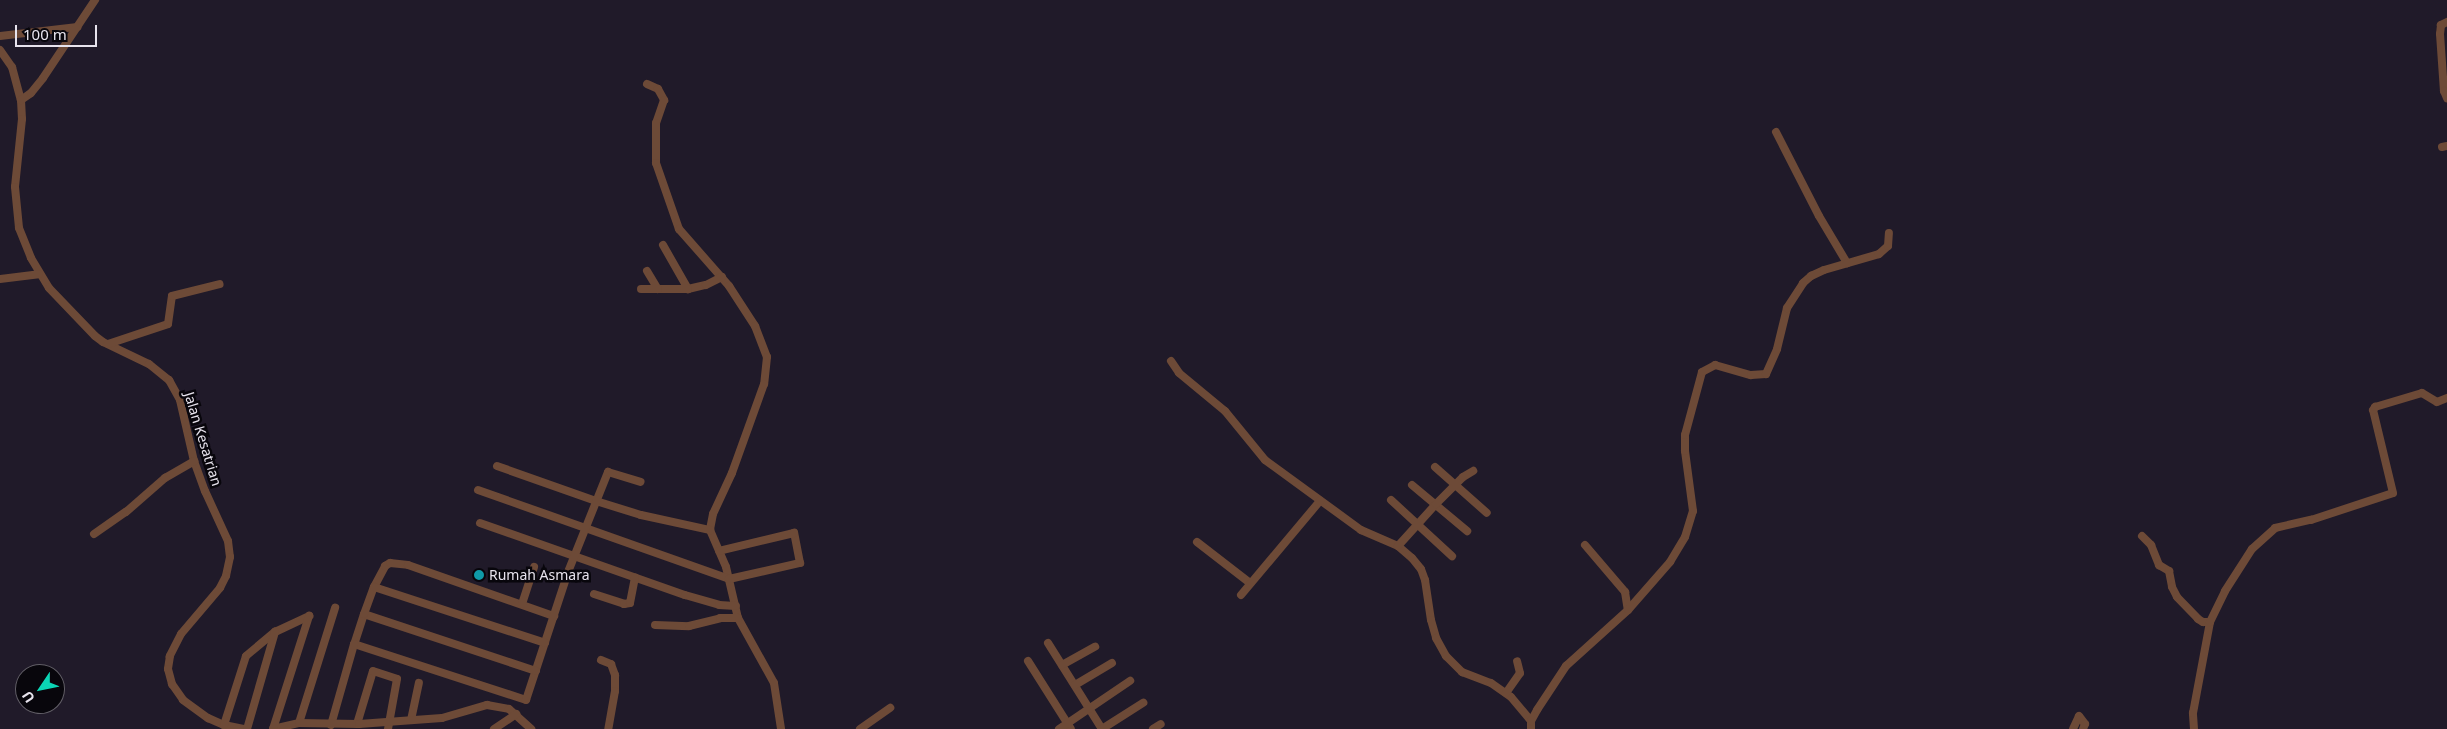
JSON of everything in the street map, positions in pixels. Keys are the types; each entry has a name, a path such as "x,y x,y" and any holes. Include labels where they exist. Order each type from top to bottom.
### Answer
{"street":[{"path":"21,100 27,97 39,83 95,0"},
{"path":"2447,22 2441,25 2444,91 2447,98"},
{"path":"0,36 77,27"},
{"name":"Jalan Kesatrian","path":"0,50 12,67 21,100 22,119 15,187 18,219 23,241 40,274 63,304 95,336 149,364 169,380 180,400 194,461 205,491 228,540 230,565 220,588 195,616 174,647 168,669 172,684 183,700 208,718 228,727 246,729"},
{"path":"647,84 658,89 664,100 656,124 656,163 675,220 685,236 722,277 755,326 763,344 768,364 758,401 732,473 713,514 710,530 729,579 738,618 774,684 782,729"},
{"path":"1776,132 1819,216 1847,263"},
{"path":"1171,362 1180,373 1225,411 1265,460 1361,530 1398,546 1412,558 1421,569 1436,638 1446,656 1462,672 1491,683 1506,693 1519,704 1531,725 1572,659 1628,610 1670,562 1690,525 1693,500 1687,473 1685,435 1702,372 1716,365 1751,375 1766,374 1777,350 1787,308 1792,298 1812,276 1847,263 1870,258 1885,251 1888,246 1890,233"},
{"path":"663,245 688,289"},
{"path":"647,271 658,289"},
{"path":"0,279 40,274"},
{"path":"641,289 688,289 706,285 722,277"},
{"path":"108,344 168,324 170,298 172,296 220,284"},
{"path":"2194,729 2194,713 2210,622 2225,591 2252,549 2268,533 2276,528 2312,520 2392,493 2372,413 2375,407 2422,393 2437,402 2447,398"},
{"path":"94,534 126,512 165,478 194,461"},
{"path":"497,466 641,515 710,530"},
{"path":"1435,467 1454,486 1487,513"},
{"path":"1398,546 1436,504 1473,471"},
{"path":"354,644 526,700 575,555 608,472 641,482"},
{"path":"1412,485 1467,531"},
{"path":"478,490 584,530 729,579 800,563 794,533 719,550"},
{"path":"1391,500 1452,556"},
{"path":"1241,595 1320,501"},
{"path":"480,522 702,601 736,606"},
{"path":"2142,536 2151,544 2158,565 2169,571 2172,587 2177,597 2198,619 2203,622 2210,622"},
{"path":"1197,542 1250,583"},
{"path":"1585,545 1625,592 1628,610"},
{"path":"331,725 364,614 382,568 390,563 408,565 554,616"},
{"path":"522,604 534,567"},
{"path":"594,594 624,604 630,603 635,577"},
{"path":"374,587 545,643"},
{"path":"299,723 335,608"},
{"path":"364,614 536,670"},
{"path":"228,727 246,656 274,632 309,616 273,729"},
{"path":"655,625 689,626 720,618 738,618"},
{"path":"246,729 274,632"},
{"path":"1048,643 1102,729 1144,703"},
{"path":"1062,665 1095,647"},
{"path":"601,660 611,664 615,675 615,691 608,729"},
{"path":"1028,661 1069,726"},
{"path":"1506,693 1520,673 1517,661"},
{"path":"1075,685 1112,663"},
{"path":"358,726 373,671 397,679 388,726"},
{"path":"1059,729 1069,726 1089,708 1130,681"},
{"path":"411,720 419,683"},
{"path":"273,729 299,723 388,726 411,720 450,717 477,706 487,705 499,706 516,714 532,729"},
{"path":"860,729 890,708"},
{"path":"494,729 516,714"},
{"path":"2073,729 2076,717 2079,716 2085,724 2083,729"},
{"path":"1153,729 1161,724"}],"place":[{"name":"Rumah Asmara","path":"479,575"}]}
